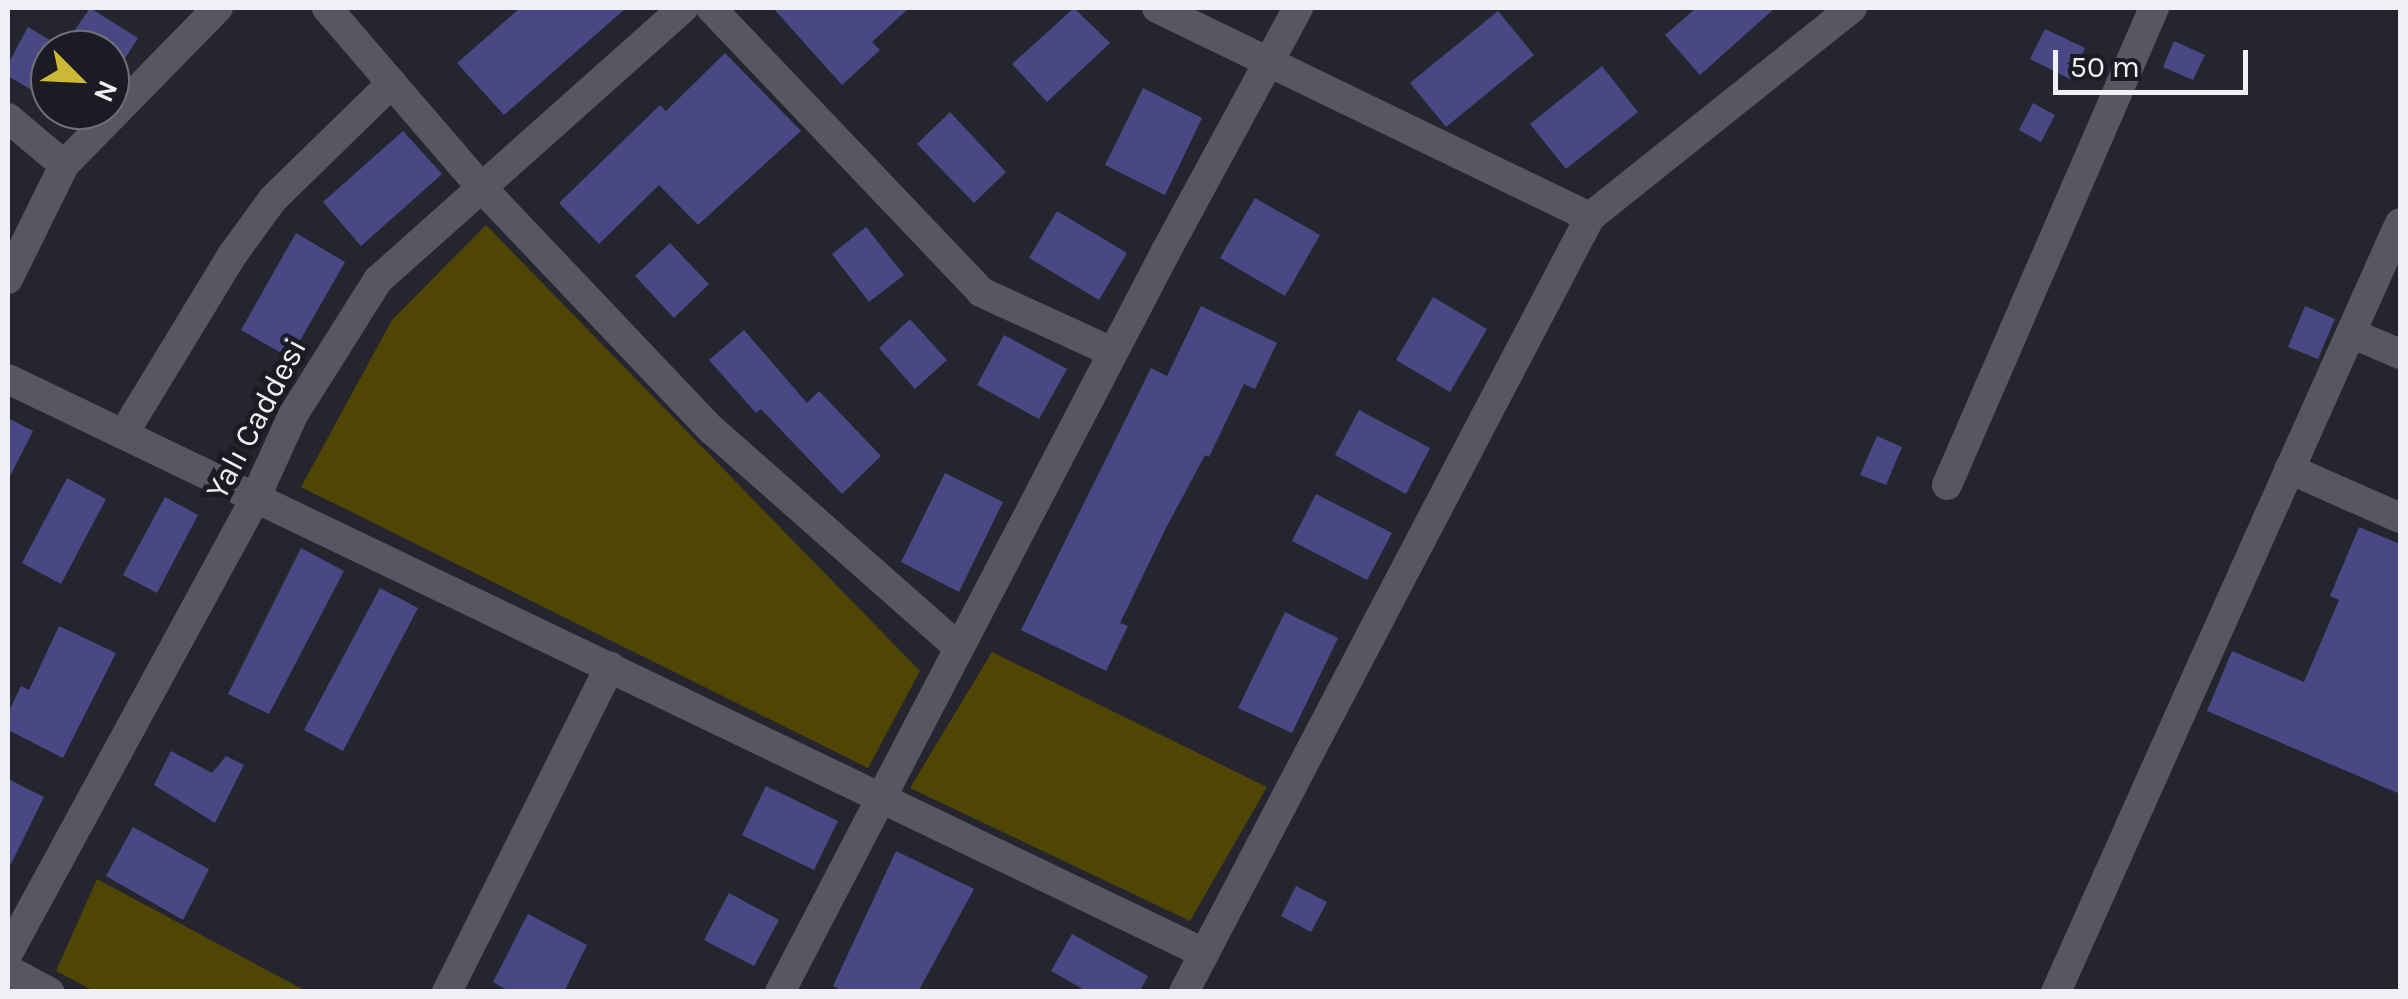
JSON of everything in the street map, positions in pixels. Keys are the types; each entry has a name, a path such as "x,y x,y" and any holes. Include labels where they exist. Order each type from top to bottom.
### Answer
{"street":[{"path":"8,279 64,166 218,8"},
{"path":"327,8 481,188 712,430 958,647"},
{"name":"Yalı Caddesi","path":"8,953 254,500 293,415 378,280 683,8"},
{"path":"711,8 982,292 1112,352"},
{"path":"1156,8 1590,217"},
{"path":"780,992 1112,352 1298,8"},
{"path":"1184,992 1590,217 1852,8"},
{"path":"1947,486 2154,8"},
{"path":"124,433 233,254 273,199 392,83"},
{"path":"8,118 64,166"},
{"path":"2056,992 2400,223"},
{"path":"2351,332 2400,354"},
{"path":"8,380 879,800 1204,952"},
{"path":"2290,469 2400,518"},
{"path":"446,992 610,667"},
{"path":"8,970 49,992"}],"shaded area":[{"path":"486,225 920,671 868,768 301,487 392,320"},
{"path":"992,652 1267,787 1190,921 910,788"},
{"path":"97,879 306,991 94,991 56,971"}],"building":[{"path":"90,8 125,30 75,30"},
{"path":"520,8 626,8 504,115 457,63"},
{"path":"773,8 909,8 872,42 880,50 842,85"},
{"path":"1074,8 1110,43 1047,102 1012,64"},
{"path":"1696,8 1775,8 1700,75 1665,35"},
{"path":"1498,11 1534,55 1446,127 1410,83"},
{"path":"28,27 33,30 30,30 30,89 8,76 8,64"},
{"path":"2045,29 2085,48 2070,79 2030,59"},
{"path":"130,33 138,38 130,51"},
{"path":"2174,41 2205,55 2193,80 2163,67"},
{"path":"725,53 801,131 698,225 659,185 599,244 559,203 660,105 666,111"},
{"path":"1602,66 1638,112 1566,169 1530,124"},
{"path":"1143,88 1202,118 1165,195 1105,165"},
{"path":"2033,103 2055,115 2041,142 2019,130"},
{"path":"950,112 1006,172 974,203 917,144"},
{"path":"403,131 442,174 361,246 323,202"},
{"path":"1255,198 1320,235 1285,296 1220,258"},
{"path":"1057,211 1127,253 1099,300 1029,258"},
{"path":"866,227 904,275 869,302 832,254"},
{"path":"296,233 345,262 290,358 241,330"},
{"path":"670,243 709,284 674,318 635,276"},
{"path":"1433,297 1487,329 1450,392 1396,360"},
{"path":"1201,306 1277,343 1255,389 1244,384 1209,457 1205,455 1166,528 1120,623 1128,626 1106,671 1021,630 1151,368 1167,376"},
{"path":"2305,306 2335,319 2318,359 2288,347"},
{"path":"910,319 947,360 915,389 879,348"},
{"path":"744,330 807,403 819,391 881,456 842,494 761,409 756,413 709,360"},
{"path":"1004,335 1067,369 1039,419 977,385"},
{"path":"1359,410 1430,448 1406,494 1335,455"},
{"path":"8,418 33,431 8,480"},
{"path":"1877,436 1902,447 1886,485 1860,475"},
{"path":"945,473 1003,502 959,592 901,562"},
{"path":"67,478 106,499 61,584 22,563"},
{"path":"1316,494 1392,533 1367,580 1292,541"},
{"path":"165,497 198,515 157,593 123,575"},
{"path":"2359,527 2400,544 2400,794 2207,711 2232,651 2304,682 2339,600 2330,596"},
{"path":"301,548 344,571 269,714 228,694"},
{"path":"380,588 418,608 343,751 304,730"},
{"path":"1285,612 1338,638 1292,733 1238,708"},
{"path":"59,626 116,653 63,758 8,730 8,713 21,686 29,690"},
{"path":"171,751 212,773 226,756 244,765 215,823 154,785"},
{"path":"8,779 44,797 8,870"},
{"path":"766,786 838,821 814,870 742,835"},
{"path":"133,827 209,869 183,920 106,876"},
{"path":"896,851 974,889 918,992 845,992 833,986"},
{"path":"1296,886 1327,902 1311,932 1281,916"},
{"path":"729,893 779,920 754,966 704,940"},
{"path":"528,914 587,945 564,992 510,992 493,982"},
{"path":"1072,934 1148,976 1139,992 1088,992 1051,971"}]}
